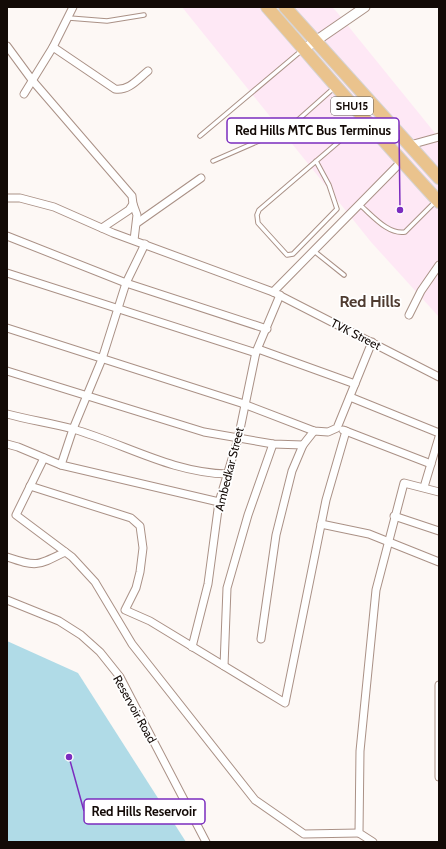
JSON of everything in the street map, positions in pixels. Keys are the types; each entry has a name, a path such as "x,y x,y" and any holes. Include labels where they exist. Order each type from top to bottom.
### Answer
{"main road":[{"name":"SHU15","path":"267,7 364,120 403,160 438,201"},
{"name":"SHU15","path":"285,7 439,178"}],"street":[{"path":"24,94 54,47 73,7"},
{"path":"304,49 365,7"},
{"path":"7,46 32,80 132,196 137,215 134,240"},
{"path":"54,47 115,89 121,90 128,87 148,71"},
{"path":"410,145 439,137"},
{"path":"276,294 314,251 403,160"},
{"path":"137,223 201,178"},
{"name":"TVK Street","path":"7,198 20,198 54,207 102,228 276,294 439,377"},
{"path":"102,228 129,210 133,204"},
{"path":"7,236 126,283 267,329"},
{"path":"61,465 73,429 102,359 126,283 145,244"},
{"path":"409,315 421,291 439,265"},
{"path":"7,273 118,310 257,351 355,384"},
{"name":"Ambedkar Street","path":"192,647 208,584 214,551 219,502 238,439 257,351 267,329 276,294"},
{"path":"7,328 245,405 314,431 328,432 337,428 431,464"},
{"path":"337,428 372,342"},
{"path":"7,371 204,432 273,444 303,445"},
{"path":"350,397 439,433"},
{"path":"7,414 73,429 161,462 208,474 228,474"},
{"path":"261,638 276,535 292,471 303,445 314,431"},
{"path":"30,486 131,518 140,526 143,548 136,588 125,610 150,621 285,703 322,524 346,431"},
{"path":"424,487 439,437"},
{"path":"7,444 61,465 219,502"},
{"path":"224,666 227,588 248,515 273,444"},
{"path":"44,458 16,515 65,552 95,582 132,644 255,800 304,834 359,833 373,842"},
{"path":"359,833 360,744 376,590 394,516 404,483 439,492"},
{"path":"394,516 439,531"},
{"path":"322,524 369,534 388,540 439,562"},
{"path":"7,557 36,565 65,552"},
{"name":"Reservoir Road","path":"7,600 59,621 81,635 100,652 120,677 206,842"},
{"path":"439,685 439,777"}],"lane":[{"path":"69,18 107,21 144,15"},
{"path":"200,136 304,49"},
{"path":"213,161 270,136 281,135 302,118 336,86"},
{"path":"316,161 329,185 337,209 293,254 287,255 258,223 257,215 262,206 364,120"},
{"path":"360,205 390,230 400,233 405,232 438,201"},
{"path":"314,251 344,275"}],"shaded area":[{"path":"182,7 332,7 336,11 439,138 439,317 371,242"}],"water":[{"path":"7,641 78,673 186,842 7,842"}],"place":[{"name":"Red Hills MTC Bus Terminus","path":"400,210"},
{"name":"Red Hills Reservoir","path":"69,757"}],"district":[{"name":"Red Hills","path":"370,301"}]}
